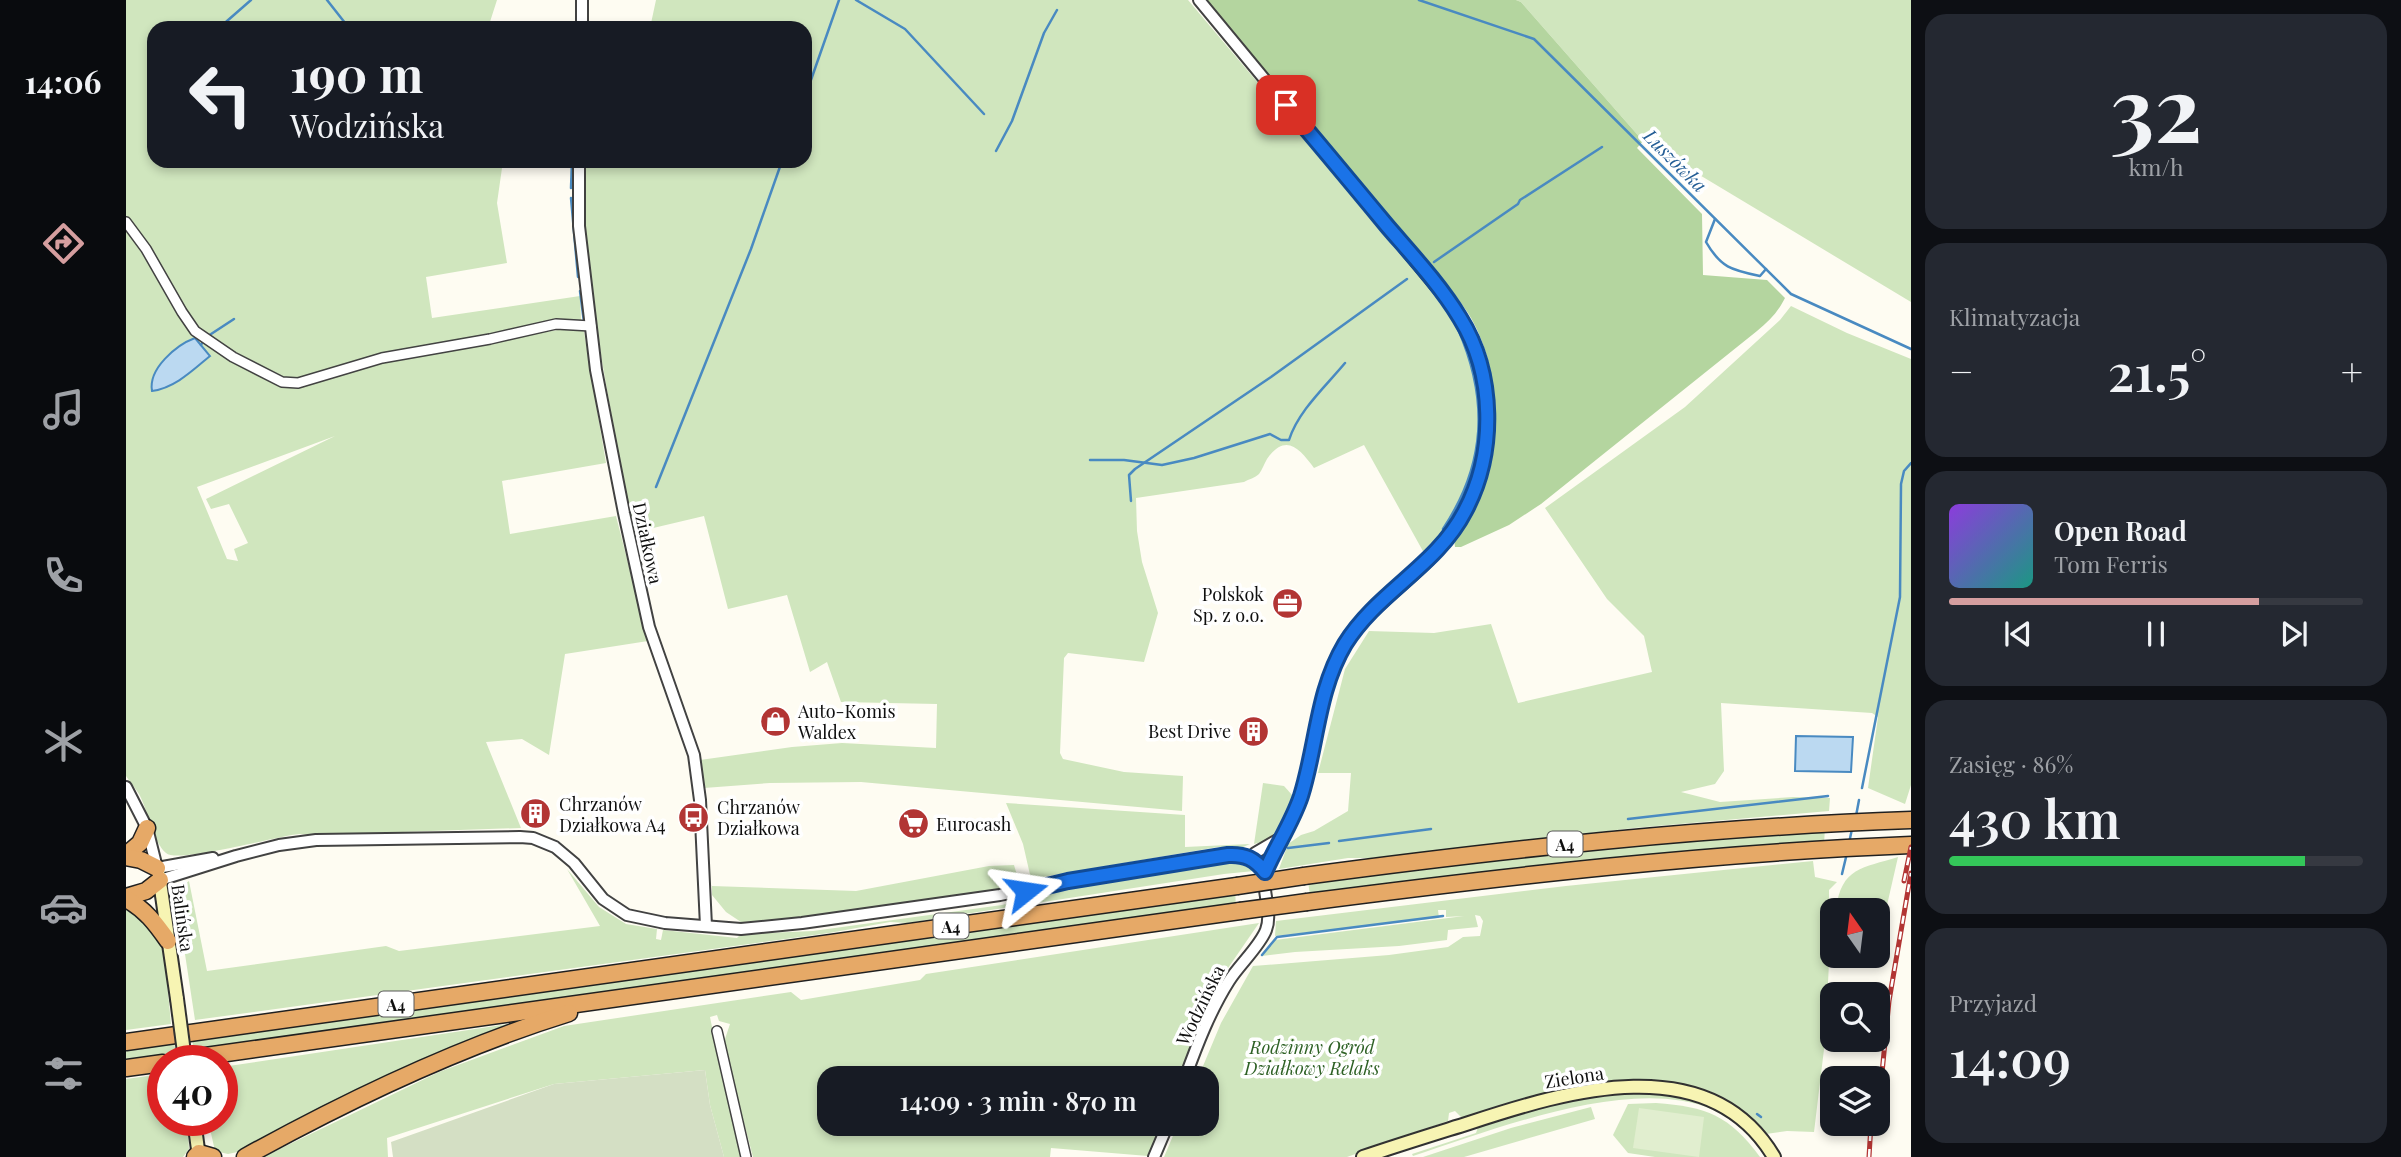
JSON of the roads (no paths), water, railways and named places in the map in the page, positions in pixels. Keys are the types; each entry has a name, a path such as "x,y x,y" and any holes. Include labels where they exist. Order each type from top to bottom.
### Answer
{"highway":[{"name":"A4","path":"127,1041 1465,855 1626,838 1827,823 1911,820"},
{"path":"126,856 140,843 147,828"},
{"name":"A4","path":"238,1051 1240,911 1598,866 1911,845"},
{"path":"126,856 141,860 158,874 146,891 126,898"},
{"path":"126,898 153,920 169,941"},
{"path":"245,1157 361,1097 468,1048 618,998"},
{"path":"126,1068 147,1065"}],"main road":[{"name":"Balińska","path":"158,874 183,1045"},
{"name":"Zielona","path":"1363,1157 1550,1097 1598,1089 1647,1087 1684,1091 1724,1106 1752,1128 1774,1157"},
{"path":"197,1136 201,1156"}],"street":[{"path":"582,0 582,21"},
{"name":"Wodzińska","path":"1190,1066 1224,989 1267,927 1265,872 1302,793 1317,721 1339,655 1367,617 1428,561 1450,536 1466,511 1479,477 1486,445 1485,387 1469,333 1443,293 1199,0"},
{"name":"Działkowa","path":"579,168 579,226 605,421 649,627 694,755 703,835 706,926"},
{"path":"126,222 146,249 181,312 195,331 233,357 276,380 289,383 383,358 556,324 591,326"},
{"name":"Balińska","path":"126,787 134,797 147,828 158,874"},
{"path":"1251,858 1284,835"},
{"path":"158,874 279,845 316,840 533,838 555,848 573,863 603,899 627,915 665,923 753,929 1013,893 1068,881 1228,855 1238,854 1251,858 1265,872"},
{"path":"717,1031 746,1157"},
{"path":"1154,1157 1163,1136"}],"water":[{"path":"195,338 210,356 176,382 152,391 154,374 159,366 172,352"},
{"path":"1796,736 1853,737 1851,772 1795,771"}],"waterway":[{"path":"227,21 251,0"},
{"path":"327,0 344,21"},
{"path":"812,77 839,0"},
{"path":"856,0 905,29 984,114"},
{"name":"Luszówka","path":"1419,0 1534,39 1791,294 1911,349"},
{"path":"996,151 1012,121 1044,33 1057,10"},
{"path":"1434,262 1520,200 1602,147"},
{"path":"571,188 572,168"},
{"path":"656,487 751,249 780,168"},
{"path":"571,198 578,277"},
{"path":"1715,219 1706,242 1722,263 1760,276 1766,269"},
{"path":"1131,501 1129,475 1135,469 1271,377 1407,279"},
{"path":"580,291 584,322"},
{"path":"201,345 205,338 234,319"},
{"path":"1443,529 1468,480 1478,431 1475,381 1458,329"},
{"path":"1090,460 1124,460 1162,465 1194,458 1270,434 1281,440 1289,440 1306,409 1345,363"},
{"path":"1862,788 1900,597 1901,484 1904,471 1911,463"},
{"path":"1628,819 1828,796"},
{"path":"1856,816 1859,800"},
{"path":"1339,841 1431,829"},
{"path":"1849,843 1852,829"},
{"path":"1288,848 1329,843"},
{"path":"1842,874 1847,853"},
{"path":"1262,955 1277,937 1443,916"},
{"path":"1757,1114 1761,1117"}],"railway":[{"path":"1904,881 1911,847"},
{"path":"1883,1066 1889,1001 1911,873"},
{"path":"1869,1157 1870,1136"}],"place":[{"name":"Polskok Sp. z o.o.","path":"1287,604"},
{"name":"Auto-Komis Waldex","path":"775,721"},
{"name":"Best Drive","path":"1254,731"},
{"name":"Chrzanów Działkowa A4","path":"536,814"},
{"name":"Chrzanów Działkowa","path":"694,817"},
{"name":"Eurocash","path":"913,824"}],"park label":[{"name":"Rodzinny Ogród Działkowy Relaks","path":"1312,1057"}]}
